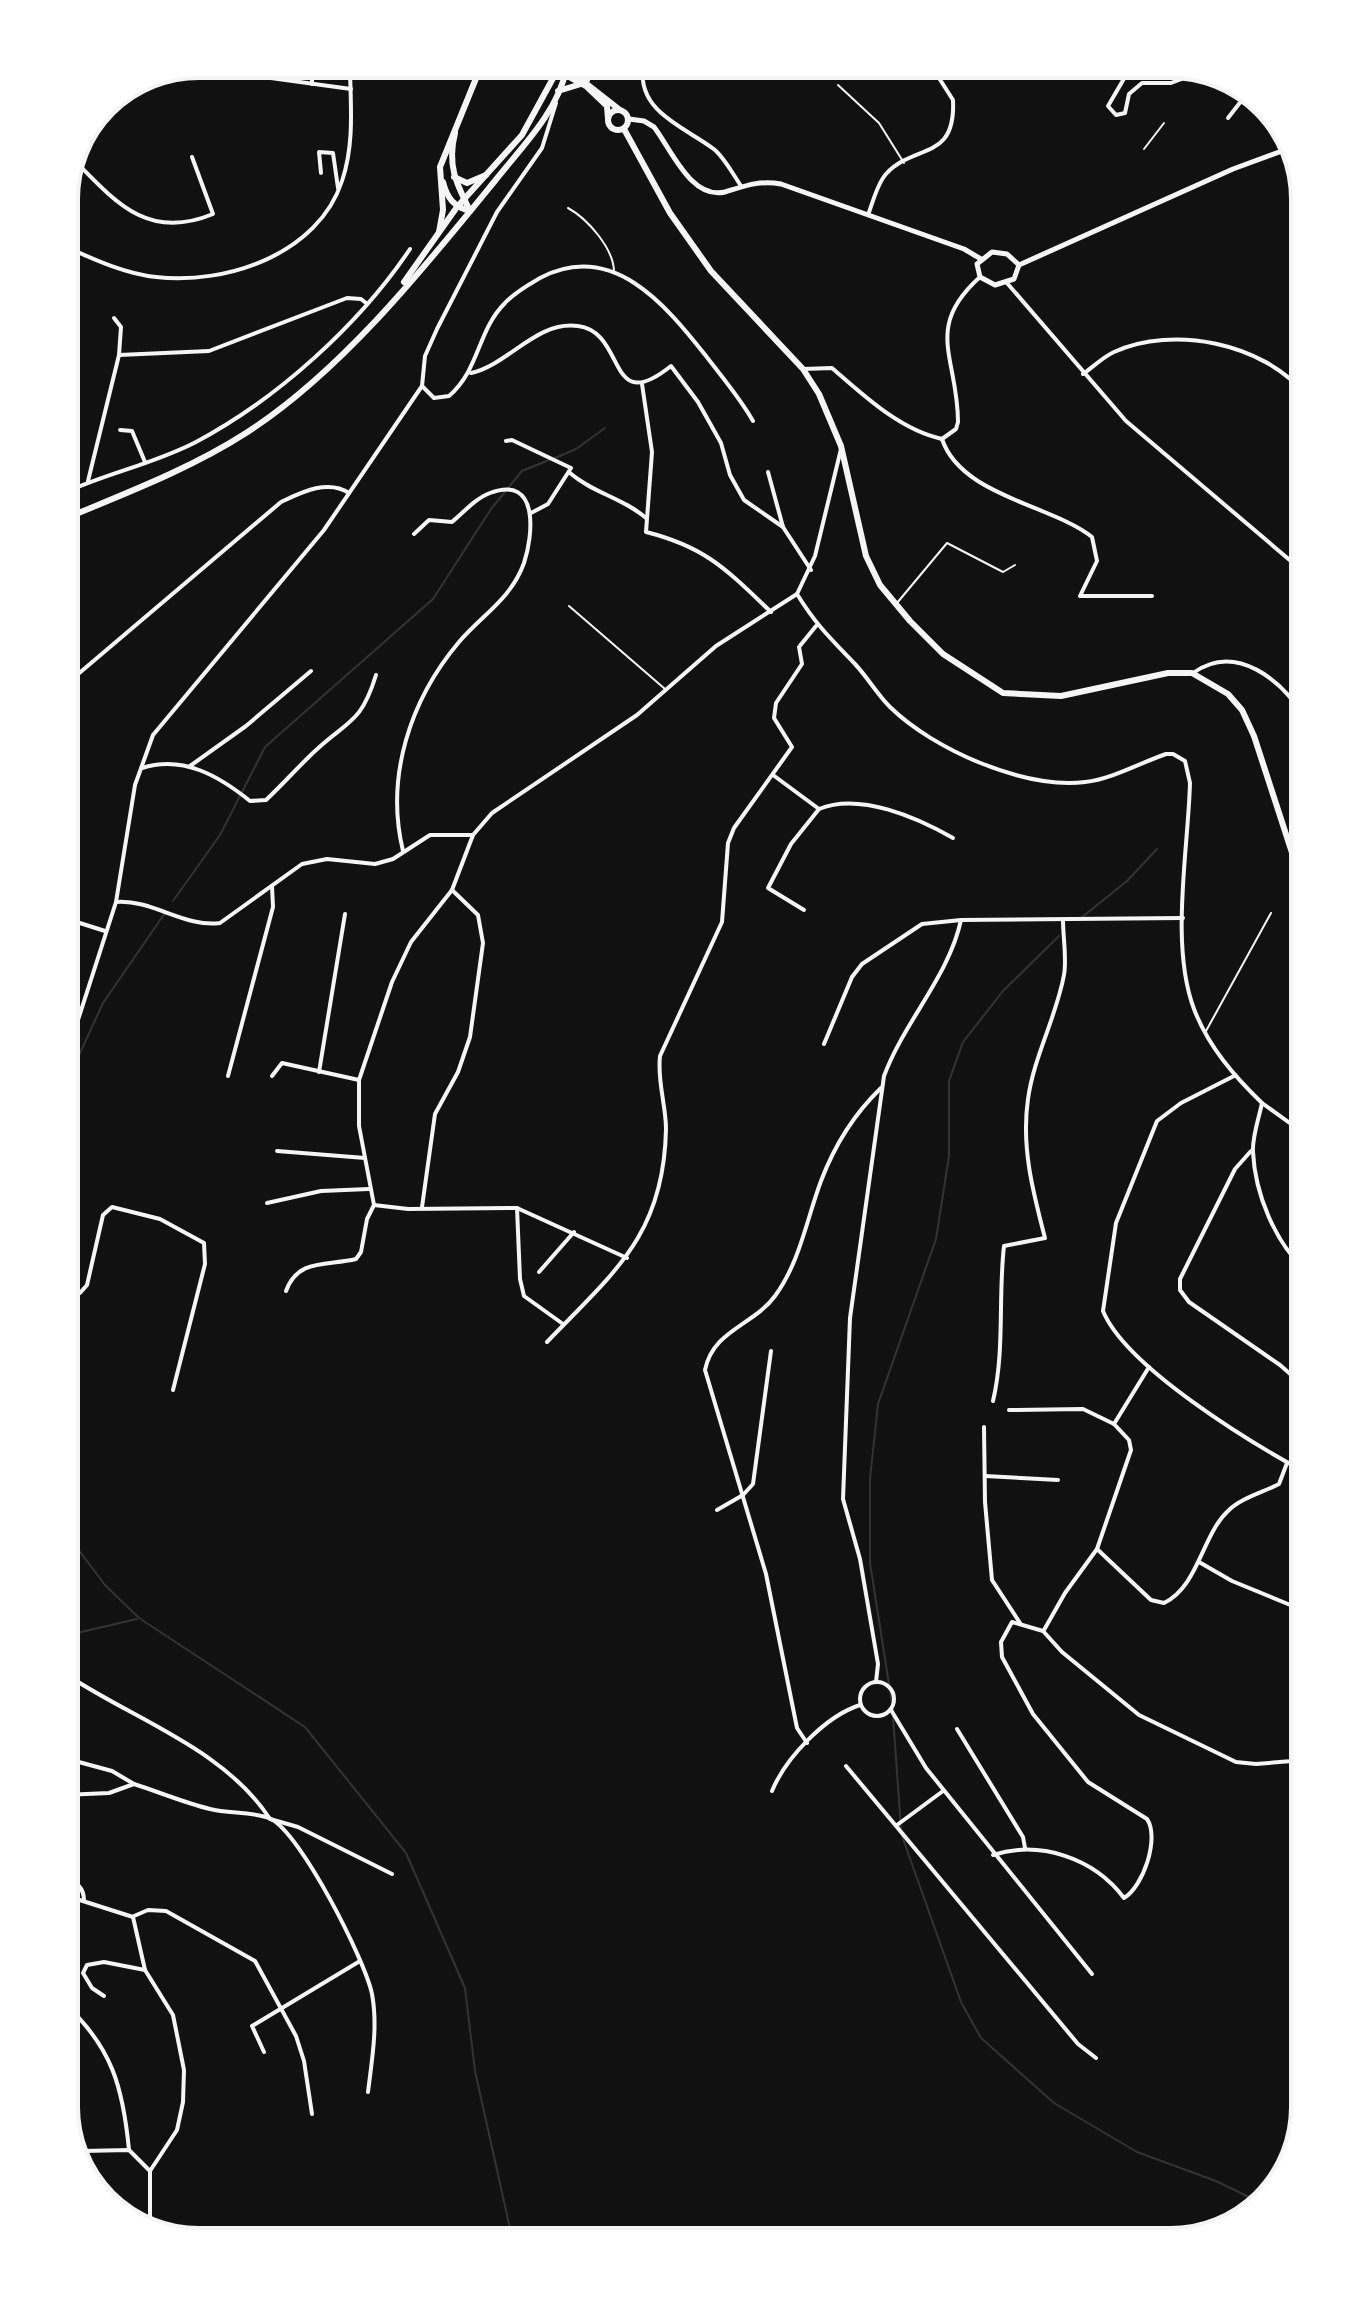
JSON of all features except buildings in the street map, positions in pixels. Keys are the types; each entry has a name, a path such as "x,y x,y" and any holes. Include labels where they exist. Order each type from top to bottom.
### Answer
{"main road":[{"path":"439,232 443,210 440,167 476,78"},
{"path":"395,295 457,207 522,135 558,78"},
{"path":"78,513 198,461 245,434 310,383 365,332 470,211 534,133 557,94 560,78"},
{"path":"573,78 607,106 608,119 614,130 624,129"},
{"path":"575,78 595,89"},
{"path":"586,78 629,119 624,129"},
{"path":"557,94 571,85 586,86"},
{"path":"608,119 611,113 620,110"},
{"path":"459,114 451,150 453,174 470,211"},
{"path":"624,129 670,213 711,271 803,369 832,419 866,556 880,585 896,604 943,654 1003,693 1061,696 1138,678 1192,673 1228,694 1242,710 1291,851"},
{"path":"440,167 446,194 457,207 470,211"},
{"path":"453,174 464,183 486,175"}],"street":[{"path":"269,78 351,89"},
{"path":"312,78 312,84"},
{"path":"78,252 130,272 156,277 214,275 275,255 302,239 321,220 339,190 349,157 350,78"},
{"path":"643,78 652,104 717,152 741,186"},
{"path":"867,216 885,175 936,147 948,133 953,100 939,78"},
{"path":"1123,78 1109,98 1110,111 1116,115 1125,113 1129,94 1142,83 1171,83 1183,79"},
{"path":"78,1020 116,902 118,876 140,769 159,727 324,530 422,386 425,356 437,329 497,212 542,148 544,134 556,110 557,94"},
{"path":"1228,118 1241,101"},
{"path":"629,119 644,121 654,127 699,189 715,193 759,182 781,184 981,259 999,252 1007,254 1019,265"},
{"path":"1019,265 1233,169 1281,151"},
{"path":"321,173 319,152 333,153 339,190"},
{"path":"82,168 113,199 152,223 197,221 213,214 192,157"},
{"path":"78,486 195,442 261,403 316,355 366,303 410,249"},
{"path":"981,259 976,270 980,277 995,285 1007,283 1017,274 1019,265"},
{"path":"422,386 428,394 441,400 449,396 471,373 491,318 507,300 528,285 575,265 594,265 614,272 652,297 679,322 753,421"},
{"path":"942,439 956,429 958,422 947,341 949,313 961,295 980,277"},
{"path":"1007,283 1083,374 1154,446 1291,561"},
{"path":"119,355 209,351 347,298 361,299 366,303"},
{"path":"88,481 119,355 121,327 114,318"},
{"path":"471,373 495,366 527,341 550,330 576,325 594,332 624,375 642,384 649,383 671,366 698,402 721,443 730,475 744,500 783,527"},
{"path":"1083,374 1112,353 1129,347 1189,340 1226,347 1259,359 1291,383"},
{"path":"803,369 832,368 872,402 917,430 942,439 957,461 988,486 1092,537 1097,561 1080,596 1152,596"},
{"path":"642,384 652,452 646,532 683,541 699,550 771,612"},
{"path":"120,430 132,431 145,463"},
{"path":"506,441 512,440 569,464 570,473 548,504 531,513"},
{"path":"286,1291 291,1276 301,1269 359,1256 367,1219 374,1205 356,1100 359,1080 392,982 411,942 452,890 473,835 492,813 637,715 716,646 797,594 811,570 841,446"},
{"path":"768,472 783,527 811,570"},
{"path":"570,473 589,489 635,508 647,519"},
{"path":"78,674 281,502 319,488 332,487 349,493"},
{"path":"403,851 396,824 397,768 419,705 459,642 512,588 530,540 531,513 520,494 493,491 452,522 429,520 414,534"},
{"path":"797,594 816,626 857,666 890,707 914,726 991,769 1019,777 1087,782 1166,754 1180,756 1190,783 1183,918 1184,965 1193,1007 1205,1032 1234,1076 1262,1103 1291,1124"},
{"path":"547,1342 608,1282 627,1258 653,1206 662,1169 666,1127 660,1056 722,922 728,843 734,828 792,747 774,718 776,703 802,664 799,647 816,626"},
{"path":"1192,673 1213,662 1226,661 1260,670 1278,684 1291,700"},
{"path":"189,767 246,726 311,671"},
{"path":"140,769 168,763 189,767 224,781 250,801 266,800 318,748 354,719 368,702 376,675"},
{"path":"772,775 819,809 849,805 896,811 913,816 953,838"},
{"path":"804,910 768,888 791,844 819,809"},
{"path":"116,902 137,903 215,924 232,917 302,864 313,861 375,864 430,835 473,835"},
{"path":"228,1076 273,907 272,886"},
{"path":"422,1207 430,1132 470,1037 483,943 478,915 452,890"},
{"path":"319,1072 345,914"},
{"path":"824,1044 852,977 862,964 922,924 961,920 1183,918"},
{"path":"876,1682 878,1664 860,1559 843,1499 850,1318 882,1086 896,1045 950,954 961,920"},
{"path":"993,1401 1001,1367 999,1295 1004,1246 1045,1238 1028,1165 1028,1100 1036,1060 1064,974 1063,920"},
{"path":"78,922 105,931"},
{"path":"272,1076 282,1063 359,1080"},
{"path":"1234,1076 1181,1103 1157,1121 1116,1223 1103,1311 1124,1344 1149,1367 1291,1465"},
{"path":"807,1743 797,1728 766,1574 706,1380 707,1359 713,1347 728,1332 776,1295 803,1239 821,1180 845,1130 882,1086"},
{"path":"1262,1103 1252,1150 1257,1179 1278,1237 1291,1253"},
{"path":"1252,1150 1235,1169 1180,1279 1180,1290 1189,1302 1291,1375"},
{"path":"277,1151 365,1158"},
{"path":"267,1203 321,1191 369,1189"},
{"path":"374,1205 408,1209 517,1208 627,1258"},
{"path":"78,1293 87,1285 103,1215 112,1207 160,1219 204,1243 205,1264 173,1390"},
{"path":"517,1208 524,1296 563,1324"},
{"path":"539,1272 574,1232"},
{"path":"717,1510 743,1495 753,1484 771,1351"},
{"path":"1114,1424 1149,1367"},
{"path":"1009,1410 1083,1409 1114,1424 1129,1440 1131,1450 1097,1549 1065,1593 1043,1631"},
{"path":"984,1427 992,1580 1020,1623"},
{"path":"1097,1549 1131,1583 1158,1603 1170,1600 1199,1562 1217,1525 1230,1509 1279,1484 1287,1463"},
{"path":"985,1476 1058,1480"},
{"path":"1199,1562 1232,1581 1291,1605"},
{"path":"993,1855 1025,1848 1074,1860 1110,1880 1124,1898 1136,1888 1152,1842 1147,1819 1088,1782 1033,1714 1008,1672 1001,1642 1012,1622 1043,1631 1062,1652 1139,1715 1236,1762 1291,1761"},
{"path":"78,1681 227,1771 259,1802 270,1819 307,1858 360,1961 372,1993 375,2035 368,2092"},
{"path":"772,1791 777,1779 807,1743 832,1720 860,1705 865,1687 876,1682"},
{"path":"876,1682 893,1691 891,1710 943,1791 1092,1974"},
{"path":"860,1705 867,1714 877,1717 891,1710"},
{"path":"957,1729 1023,1837 1025,1848"},
{"path":"78,1762 112,1771 134,1784 211,1810 270,1819 298,1827 392,1874"},
{"path":"846,1766 1078,2044 1096,2058"},
{"path":"78,1794 109,1793 134,1784"},
{"path":"896,1826 943,1791"},
{"path":"78,1884 84,1891 84,1901"},
{"path":"78,1899 133,1917 148,1910 166,1911 255,1961 281,2005 304,2061 312,2114"},
{"path":"133,1917 145,1970 173,2015 184,2070 177,2130 168,2149 150,2171 150,2217"},
{"path":"264,2052 252,2026 281,2005 360,1961"},
{"path":"104,1996 85,1979 83,1973 87,1965 104,1962 145,1970"},
{"path":"78,2019 108,2054 119,2087 129,2150 150,2171"},
{"path":"86,2148 129,2150"}],"lane":[{"path":"838,85 879,123 904,163"},
{"path":"1144,149 1164,123"},
{"path":"568,208 577,213 613,255 614,272"},
{"path":"896,604 947,543 992,570 1003,572 1015,565"},
{"path":"569,606 666,690"},
{"path":"1205,1032 1271,913"}],"waterway":[{"path":"555,458 576,449 605,428"},
{"path":"173,901 220,835 265,747 433,599 491,509 522,471 549,460"},
{"path":"1081,918 1127,881 1157,849"},
{"path":"78,1057 103,1003 165,913"},
{"path":"893,1710 870,1563 870,1479 878,1404 936,1239 949,1156 949,1081 963,1042 1003,991 1059,936"},
{"path":"78,1549 105,1585 139,1618 305,1727 406,1853 465,1988 475,2071 510,2228"},
{"path":"78,1633 137,1619"},
{"path":"893,1716 901,1829"},
{"path":"902,1836 961,2002 981,2038 1054,2103 1137,2152 1216,2181 1250,2197"}]}
